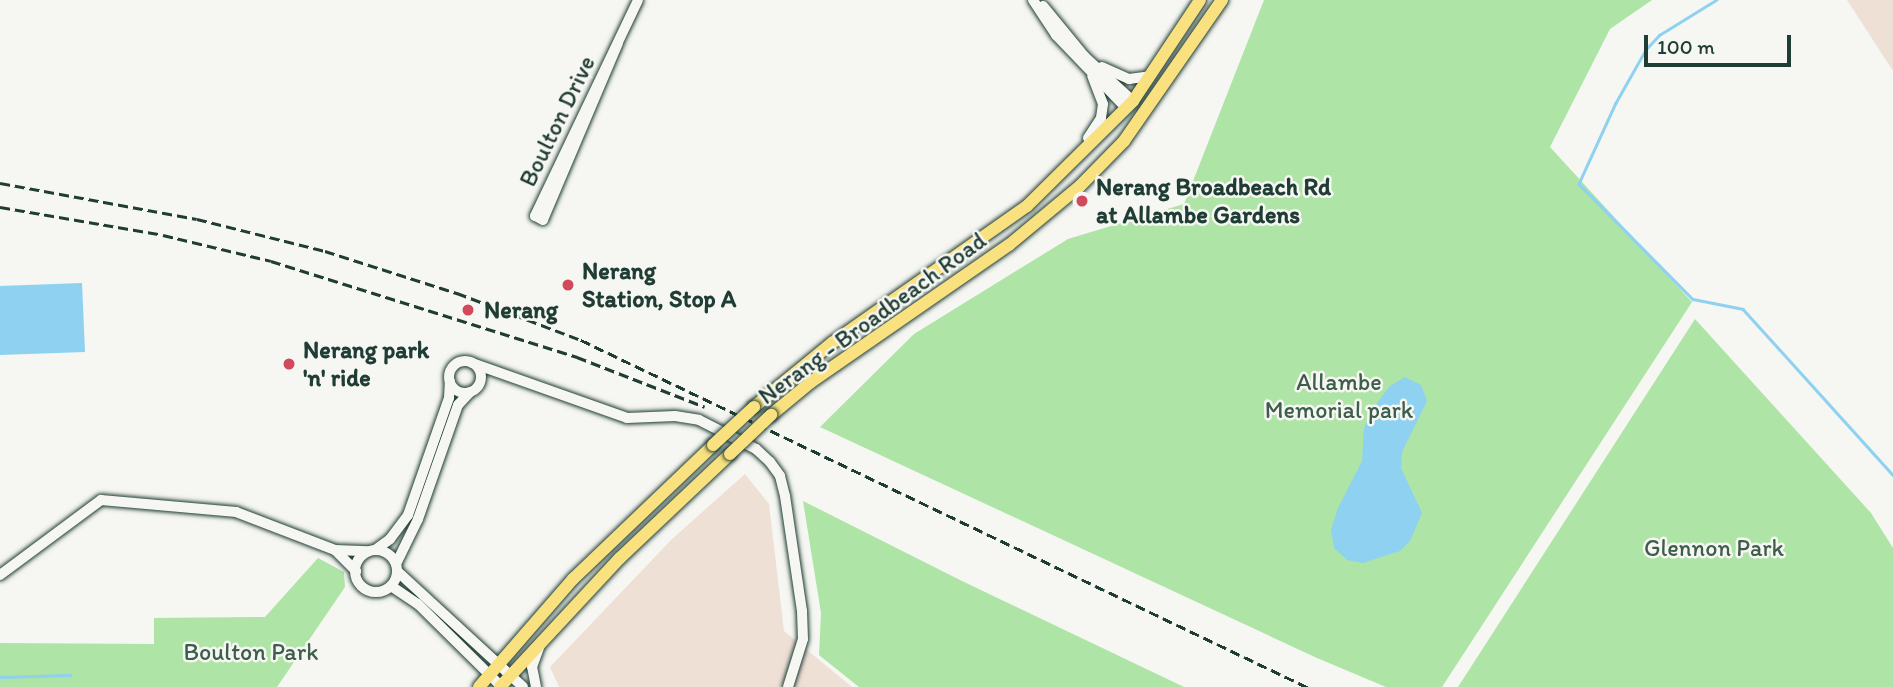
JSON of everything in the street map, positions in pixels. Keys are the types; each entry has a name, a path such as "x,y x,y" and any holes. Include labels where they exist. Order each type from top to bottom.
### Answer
{"main road":[{"name":"Nerang - Broadbeach Road","path":"479,687 573,579 754,407 822,351 1027,206 1129,105 1154,74 1200,0"},
{"name":"Nerang - Broadbeach Road","path":"501,687 544,635 771,415 811,382 1009,245 1080,186 1124,141 1222,0"}],"street":[{"name":"Boulton Drive","path":"539,218 638,0"},
{"path":"1033,0 1092,76 1129,105"},
{"path":"1038,0 1129,105"},
{"path":"1084,56 1129,79 1154,74"},
{"path":"1027,206 1101,118 1102,104 1092,76"},
{"path":"472,363 480,373 474,389"},
{"path":"356,572 359,558 390,539 408,514 450,395 450,381 455,364 472,363 630,419 675,416 699,420 756,449 780,476 802,611 803,639 788,687"},
{"path":"391,586 458,403 474,389 494,379 516,380"},
{"path":"450,381 458,391 474,389"},
{"path":"428,455 434,453 448,433"},
{"path":"0,575 101,500 236,512 335,550 388,553 397,568 523,687"},
{"path":"335,550 369,590 391,586 418,604 501,687"},
{"path":"536,687 532,667 544,635"}],"shaded area":[{"path":"1847,0 1893,0 1893,71"},
{"path":"745,474 769,504 784,631 852,687 559,687 550,667 672,539"}],"green space":[{"name":"Allambe Memorial park","path":"1264,0 1652,0 1610,29 1550,147 1692,302 1442,687 1386,687 1317,658 820,427 914,334 1068,239 1184,204"},
{"name":"Glennon Park","path":"1695,319 1871,513 1893,548 1893,687 1458,687"},
{"path":"803,501 962,581 1184,687 859,687 819,655 821,613"},
{"name":"Boulton Park","path":"318,558 344,572 345,587 277,687 0,687 0,643 154,644 154,618 265,617"}],"water":[{"path":"82,283 85,352 0,355 0,286"},
{"path":"1405,377 1421,385 1427,401 1402,452 1401,468 1422,513 1410,541 1400,551 1363,563 1347,560 1334,548 1331,530 1338,508 1362,461 1364,428 1371,411 1390,386"}],"waterway":[{"path":"1717,0 1660,35 1646,50 1616,103 1579,184 1693,299 1743,309 1893,475"},
{"path":"0,677 70,675"}],"railway":[{"path":"0,183 197,219 325,251 457,293 581,340 1307,687"},
{"path":"0,207 163,235 271,261 577,357 705,407"}],"place":[{"name":"Nerang Broadbeach Rd at Allambe Gardens","path":"1082,201"},
{"name":"Nerang Station, Stop A","path":"568,285"},
{"name":"Nerang","path":"468,310"},
{"name":"Nerang park 'n' ride","path":"289,364"}]}
